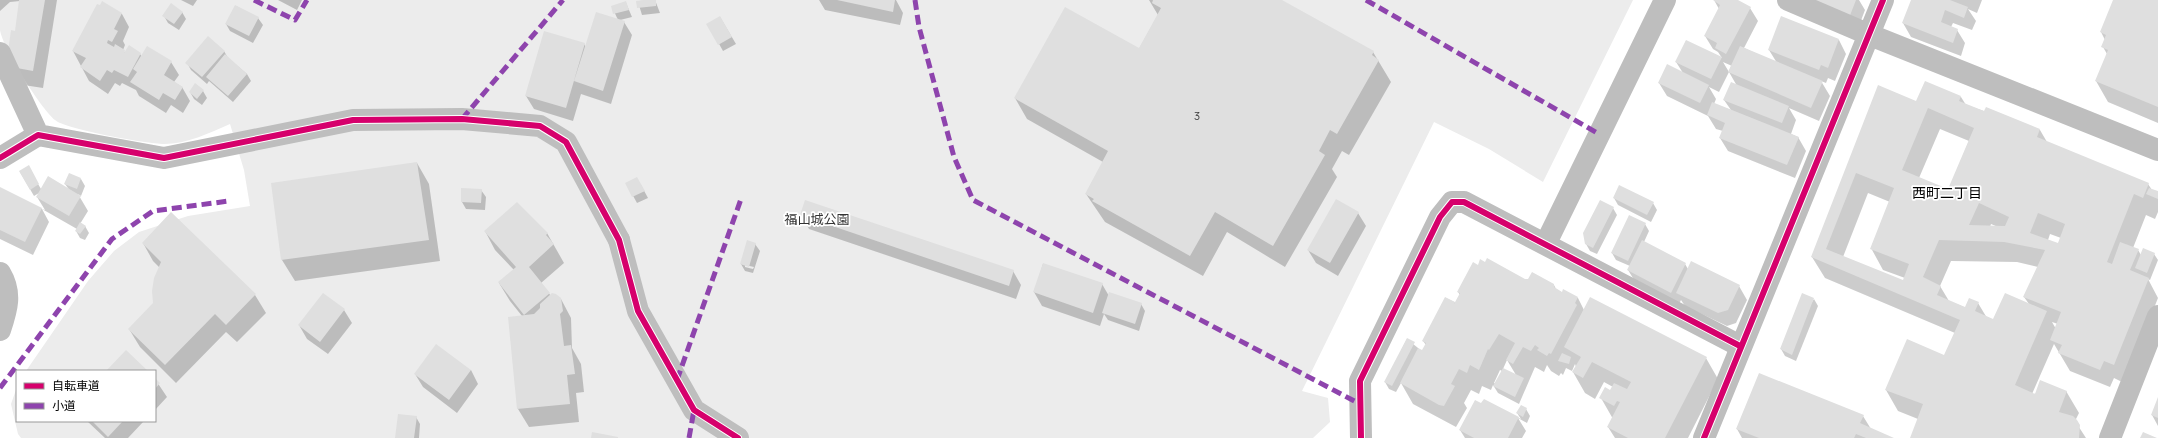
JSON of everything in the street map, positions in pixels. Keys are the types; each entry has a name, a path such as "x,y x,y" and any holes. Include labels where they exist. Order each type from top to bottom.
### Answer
{"street":[{"path":"1546,243 1665,0"},
{"path":"1788,0 1870,35 2158,150"},
{"path":"1704,438 1740,346 1870,35 1883,0"},
{"path":"0,53 38,135"},
{"path":"0,158 38,135 164,158 354,120 462,119 540,126 566,142 619,240 638,311 694,410 738,438"},
{"path":"1362,438 1360,381 1440,217 1452,202 1464,202 1546,243 1740,346"},
{"path":"0,273 4,280 8,305 0,330"},
{"path":"2110,438 2158,316"}],"green space":[{"name":"福山城公園","path":"0,0 1633,0 1543,182 1489,149 1434,122 1302,391 1328,398 1330,422 1313,438 21,438 18,434 11,404 16,390 16,422 156,422 156,370 27,370 88,281 114,251 139,232 188,216 250,206 244,170 230,124 189,140 173,144 164,144 125,139 89,132 62,124 48,113 32,91 8,50 0,30"}],"building":[{"path":"19,0 45,0 33,71 6,66 11,30 15,31"},
{"path":"656,0 656,6 637,8 636,1"},
{"path":"837,0 895,0 893,12"},
{"path":"1153,0 1282,0 1374,51 1372,55 1379,60 1337,134 1330,130 1319,151 1325,155 1273,246 1215,212 1190,256 1092,201 1094,199 1085,194 1108,151 1014,98 1065,7 1139,48 1161,8 1152,3"},
{"path":"1713,0 1738,0 1751,7 1726,54 1715,48 1717,43 1704,36 1720,5"},
{"path":"1806,0 1856,0 1849,18"},
{"path":"1911,0 1950,0 1968,7 1964,18 1945,10 1941,22 1958,29 1953,43 1902,23"},
{"path":"2113,0 2158,0 2158,107 2095,81 2108,50 2101,47 2106,35 2100,32"},
{"path":"102,1 122,13 114,29 118,31 112,42 108,40 107,43 114,47 115,44 125,50 124,53 129,45 141,53 128,77 114,70 112,73 107,70 100,81 80,67 86,58 72,51 97,4 100,5"},
{"path":"626,1 629,10 613,14 611,6"},
{"path":"171,3 183,12 174,24 162,16"},
{"path":"235,5 259,17 249,36 225,24"},
{"path":"596,12 625,21 603,91 574,81"},
{"path":"720,16 732,37 718,45 706,24"},
{"path":"1781,16 1839,39 1828,68 1821,65 1819,70 1768,50"},
{"path":"544,31 585,43 566,108 525,96"},
{"path":"208,36 225,51 202,77 185,63"},
{"path":"1686,40 1722,57 1711,79 1675,62"},
{"path":"147,46 172,61 164,75 183,87 175,100 163,93 159,100 130,82 137,72 133,69"},
{"path":"1740,46 1823,81 1811,108 1728,72"},
{"path":"225,54 247,74 228,96 206,77"},
{"path":"1667,64 1709,85 1700,103 1658,83"},
{"path":"1925,81 1961,96 1959,101 1984,111 1986,107 2040,129 2037,137 2149,183 2143,198 2134,194 2107,262 2112,264 2120,242 2139,249 2130,270 2149,278 2114,365 2104,361 2100,370 2058,353 2062,345 2050,340 2061,312 2023,297 2045,250 2004,242 1939,240 1923,277 1941,286 1937,295 1965,307 1969,298 1979,302 1975,311 1993,319 2005,293 2047,311 2015,385 2035,394 2040,380 2067,391 2059,412 2073,416 2077,420 2080,425 2079,438 1910,438 1923,404 1885,390 1907,339 1944,355 1960,320 1811,257 1878,85 1916,101","holes":["1928,108 1974,128 1948,189 1902,170","1856,173 1894,188 1870,249 1909,264 1903,280 1826,249","1979,203 2009,217 2005,226 1969,225","2038,213 2065,224 2058,243 2030,233"]},
{"path":"1731,82 1789,106 1782,123 1723,100"},
{"path":"195,83 204,90 197,99 189,92"},
{"path":"1712,102 1799,137 1787,165 1719,138 1725,123 1707,115"},
{"path":"417,162 429,240 281,260 271,183"},
{"path":"29,165 39,184 30,190 19,171"},
{"path":"69,173 81,178 77,189 64,184"},
{"path":"48,176 81,196 69,216 36,197"},
{"path":"637,177 645,191 632,197 625,183"},
{"path":"1619,185 1654,202 1647,215 1613,198"},
{"path":"0,187 42,208 25,242 0,230"},
{"path":"461,188 482,189 481,203 461,202"},
{"path":"2149,188 2158,191 2158,199 2146,194"},
{"path":"1336,199 1359,212 1330,263 1307,250"},
{"path":"805,200 1014,270 1009,286 800,215"},
{"path":"1600,200 1614,207 1593,248 1585,244 1583,233"},
{"path":"517,202 548,233 546,235 554,244 529,267 550,293 524,315 498,282 516,267 484,231"},
{"path":"171,212 256,294 226,325 215,314 165,365 128,329 153,303 152,291 154,278 161,262 142,243"},
{"path":"1629,215 1646,223 1628,261 1611,253"},
{"path":"80,222 86,226 80,234 75,231"},
{"path":"747,240 756,243 749,267 740,264"},
{"path":"1642,240 1686,263 1671,293 1627,270"},
{"path":"2143,248 2155,253 2147,273 2135,268"},
{"path":"1487,258 1525,279 1528,279 1532,272 1554,284 1554,287 1562,292 1563,289 1578,297 1575,303 1577,305 1551,354 1549,353 1547,356 1537,350 1539,348 1535,345 1531,351 1523,347 1513,364 1506,360 1515,343 1499,334 1489,350 1488,349 1479,370 1470,365 1467,373 1459,369 1451,384 1455,386 1444,406 1439,405 1400,383 1418,348 1422,350 1426,343 1422,341 1445,297 1455,302 1454,304 1460,293 1457,292 1473,262 1478,265 1480,259 1485,262"},
{"path":"1691,261 1740,285 1728,310 1718,313 1676,293"},
{"path":"1043,263 1103,283 1093,313 1033,292"},
{"path":"1109,292 1142,303 1135,324 1102,313"},
{"path":"323,293 345,309 320,342 298,325"},
{"path":"552,293 561,298 563,311 560,314 564,346 571,345 575,374 567,375 570,404 517,409 508,317 534,314 540,308 540,304"},
{"path":"1802,293 1814,298 1792,355 1780,349"},
{"path":"1590,297 1707,357 1665,438 1628,438 1607,427 1620,402 1617,401 1614,406 1599,398 1605,387 1610,390 1614,383 1627,389 1631,382 1592,362 1583,378 1572,372 1581,357 1564,347"},
{"path":"1407,338 1415,342 1392,386 1384,382"},
{"path":"436,344 471,370 449,400 414,374"},
{"path":"126,350 147,370 107,370"},
{"path":"1562,353 1571,357 1569,364 1558,361"},
{"path":"1503,368 1524,378 1515,397 1493,386"},
{"path":"1759,373 1864,415 1860,423 1894,438 1866,438 1856,434 1854,438 1759,438 1736,429"},
{"path":"156,379 160,383 156,388"},
{"path":"2158,397 2158,418 2151,415"},
{"path":"1484,399 1519,417 1508,438 1474,438 1459,430 1475,400 1481,403"},
{"path":"1521,405 1527,408 1523,417 1516,413"},
{"path":"398,414 417,416 414,438 395,438"},
{"path":"93,422 122,422 108,437"},
{"path":"592,432 618,437 618,438 591,438"},
{"path":"2143,432 2157,438 2140,438"}],"marked path":[{"path":"254,0 295,20 307,0"},
{"path":"462,119 563,0"},
{"path":"915,0 919,27 954,157 973,200 1360,404"},
{"path":"1366,0 1599,134"},
{"path":"677,380 741,199"},
{"path":"0,388 112,239 153,211 229,201"},
{"path":"689,438 694,410"}],"cycle path":[{"path":"1704,438 1883,0"},
{"path":"0,158 38,135 164,158 353,120 462,119 540,126 566,142 619,240 638,311 694,410 738,438"},
{"path":"1361,438 1360,381 1440,217 1452,202 1464,202 1740,346"}],"district":[{"name":"西町二丁目","path":"1947,193"}]}
